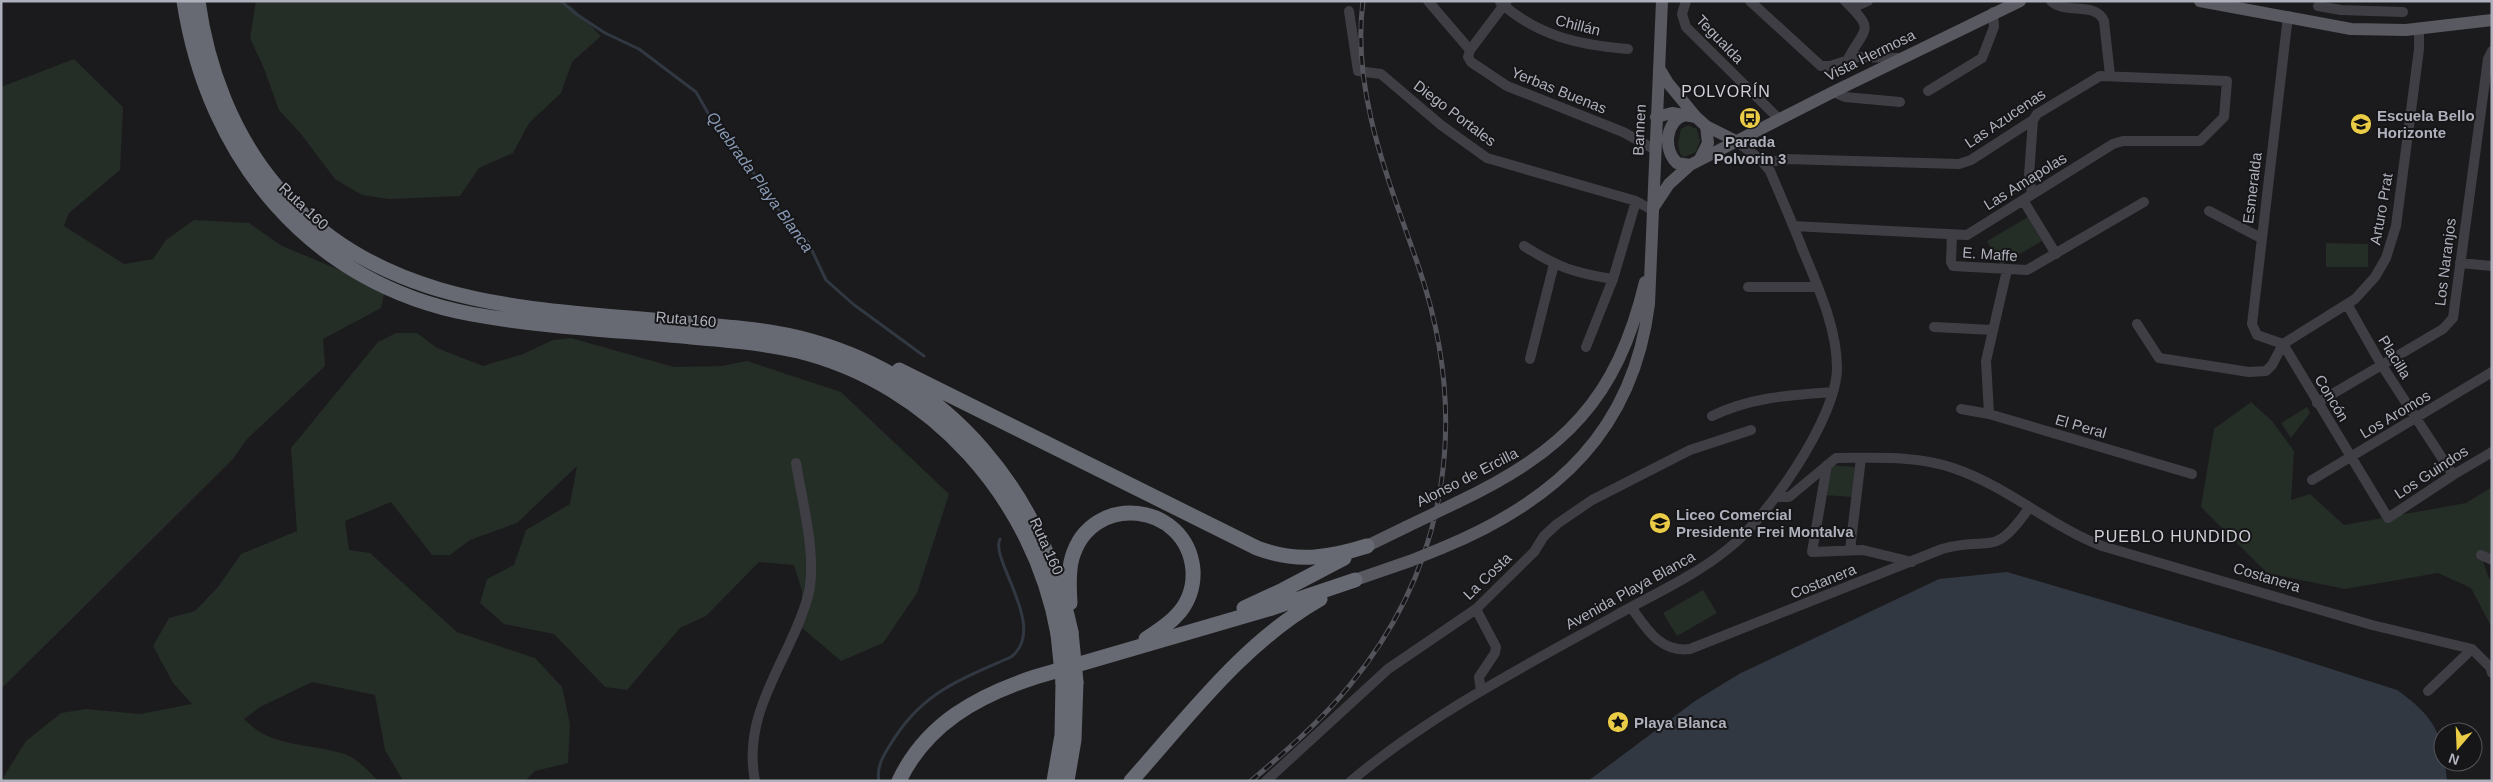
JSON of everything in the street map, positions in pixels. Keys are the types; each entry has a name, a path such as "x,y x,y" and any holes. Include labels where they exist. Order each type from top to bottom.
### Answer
{"highway":[{"name":"Ruta 160","path":"184,1 192,42 204,85 219,121 237,154 271,200 301,230 334,256 362,273 401,292 462,312 512,320 775,347 835,362 874,379 916,405 945,429 996,486 1017,520 1035,556 1064,633"},
{"name":"Ruta 160","path":"198,1 208,50 219,85 234,122 258,163 284,195 306,217 338,242 369,261 416,283 470,299 762,331 804,339 844,352 890,374 922,395 959,425 996,464 1018,496 1037,530 1061,590 1074,740 1067,781"},
{"path":"844,352 876,360 904,372 1245,543 1268,552 1289,558 1311,558 1336,555 1367,546"},
{"path":"1064,633 1072,557 1079,541 1095,524 1108,517 1126,513 1149,515 1170,526 1182,539 1190,555 1192,582 1188,600 1178,615 1164,627 1128,650"},
{"path":"1206,626 1283,590 1367,546"},
{"path":"899,781 914,754 942,723 965,707 1016,683 1272,608 1355,580"},
{"path":"1131,781 1231,669 1257,643 1298,613 1355,580"},
{"name":"Ruta 160","path":"1054,781 1070,683"}],"main road":[{"name":"Bannen","path":"1649,260 1662,1"},
{"name":"Vista Hermosa","path":"1652,210 1669,184 1695,162 1900,58 1993,12 2020,1"},
{"path":"2200,1 2351,29 2419,29 2492,20"},
{"path":"1658,68 1691,116 1736,141"},
{"path":"1656,116 1672,113 1691,116"},
{"path":"1675,161 1669,150 1670,129 1675,120 1691,116"},
{"path":"1654,149 1675,161 1695,162 1708,143 1706,126"},
{"path":"1355,580 1410,561 1503,520 1532,502 1559,480 1596,439 1623,396 1640,350 1649,304 1649,260"},
{"name":"Alonso de Ercilla","path":"1367,546 1509,476 1532,462 1566,434 1588,409 1607,382 1623,352 1639,304 1649,260"}],"street":[{"name":"Yerbas Buenas","path":"1428,1 1470,50 1468,57 1471,62 1507,86 1623,132 1654,149"},
{"name":"Tegualda","path":"1686,1 1682,22 1779,119"},
{"path":"1750,1 1818,65 1827,67 1868,56 1900,58"},
{"path":"1849,5 1868,1"},
{"path":"2051,1 2058,6 2093,11 2101,15 2104,21 2110,75"},
{"path":"1470,50 1504,3"},
{"name":"Chillán","path":"1504,3 1528,24 1554,36 1589,46 1628,49"},
{"path":"2314,22 2318,4 2342,10 2403,12"},
{"path":"1848,60 1862,38 1865,29 1861,16 1849,5"},
{"name":"Diego Portales","path":"1349,12 1358,71 1381,74 1470,147 1487,158 1636,201 1652,210"},
{"path":"1928,91 1982,58 1994,27 1993,12"},
{"name":"Esmeralda","path":"2283,344 2257,335 2252,324 2288,16"},
{"name":"Arturo Prat","path":"2283,344 2362,293 2376,277 2386,258 2394,237 2419,49 2419,29"},
{"name":"Los Naranjos","path":"2318,402 2443,329 2451,322 2454,313 2488,59 2492,51"},
{"name":"Las Azucenas","path":"1764,163 1785,159 1959,164 1971,160 2032,120 2037,114 2094,78 2110,75 2227,81"},
{"name":"Las Amapolas","path":"1793,226 1952,235 1970,233 2117,142 2200,141 2224,117 2227,81"},
{"path":"1833,92 1845,97 1900,102"},
{"path":"2032,120 2027,197 2056,254 2144,202"},
{"name":"Avenida Playa Blanca","path":"1351,781 1412,733 1481,690 1704,567 1728,549 1753,526 1776,497 1801,458 1834,392 1837,376 1836,355 1828,317 1818,287 1764,163 1736,141"},
{"path":"1586,347 1613,279 1636,201"},
{"path":"2208,211 2261,238"},
{"name":"E. Maffe","path":"1952,235 1951,262 1953,266 2027,270 2056,254"},
{"path":"1524,246 1554,264 1578,273 1613,279"},
{"path":"2460,262 2492,266"},
{"path":"1530,359 1554,264"},
{"path":"1989,414 1985,370 2007,270"},
{"path":"1748,287 1818,287"},
{"name":"Placilla","path":"2347,304 2381,364 2453,475"},
{"path":"2137,324 2159,358 2249,372 2266,371 2272,366 2283,344"},
{"path":"1934,327 1993,330"},
{"name":"Concón","path":"2283,344 2350,458 2388,518"},
{"name":"Los Aromos","path":"2312,480 2417,419 2492,372"},
{"path":"1712,416 1740,404 1769,398 1834,392"},
{"name":"El Peral","path":"1961,409 1989,414 2192,474"},
{"name":"La Costa","path":"1266,781 1382,673 1476,609 1513,570 1534,552 1549,530 1592,500 1690,450 1750,430"},
{"name":"Los Guindos","path":"2388,518 2492,452"},
{"name":"Costanera","path":"1776,497 1789,497 1836,458 1908,459 1954,468 1982,480 2029,508 2102,546 2372,625 2472,649"},
{"path":"1850,550 1861,458"},
{"path":"755,781 752,749 766,691 808,597 811,579 809,544 796,463"},
{"path":"1827,464 1812,552 1863,550 1912,562"},
{"name":"Costanera","path":"1631,607 1652,635 1662,644 1678,650 1690,649 1951,547 1985,545 1999,541 2013,530 2029,508"},
{"path":"2481,556 2492,560"},
{"path":"1476,609 1496,647 1495,653 1479,677 1481,690"},
{"path":"2428,691 2472,649 2490,667 2492,672"}],"shaded area":[{"path":"256,1 556,1 571,6 601,36 572,62 561,93 529,123 513,153 479,168 460,196 389,199 362,195 335,179 301,134 279,110 263,66 250,38"},
{"path":"74,59 123,107 120,170 69,213 64,226 124,264 153,259 166,240 194,220 249,223 282,246 385,289 381,308 323,339 325,366 247,439 233,459 1,689 1,87"},
{"path":"1688,125 1697,129 1700,141 1696,152 1684,157 1680,154 1678,144 1681,129"},
{"path":"2028,217 2042,241 2001,265 1987,241"},
{"path":"2326,243 2368,244 2368,267 2326,267"},
{"path":"396,333 417,333 437,348 483,366 523,354 553,340 571,338 674,367 722,366 747,361 841,392 949,494 917,593 883,643 841,661 801,627 802,591 794,565 759,562 706,616 680,628 627,690 605,687 554,634 504,624 480,603 487,579 514,565 526,530 570,504 577,466 517,523 470,540 450,555 432,555 391,502 345,521 349,550 370,553 457,632 535,658 562,687 570,724 568,763 535,771 525,781 403,781 385,750 375,695 312,682 260,707 244,719 266,735 279,740 345,754 363,766 378,781 1,781 26,741 61,713 86,709 140,714 192,704 173,683 153,646 169,618 195,611 218,587 241,554 297,531 291,448 378,342"},
{"path":"2251,402 2272,421 2294,451 2291,500 2310,494 2344,525 2466,503 2492,487 2492,556 2481,556 2489,578 2492,581 2492,628 2471,588 2438,573 2345,589 2267,573 2201,507 2214,429"},
{"path":"2307,407 2310,413 2291,438 2281,423"},
{"path":"1828,465 1855,467 1852,497 1825,495"},
{"path":"2007,572 2272,650 2397,690 2416,704 2433,724 2433,772 2446,772 2447,781 1588,781 1695,701 1739,674 1939,579"},
{"path":"1703,590 1717,613 1677,636 1663,613"}],"waterway":[{"name":"Quebrada Playa Blanca","path":"561,1 576,14 605,33 639,49 696,92 716,127 740,153 783,216 807,240 826,280 853,304 924,356"},
{"name":"Quebrada Playa Blanca","path":"879,781 879,767 885,753 914,713 942,690 1011,657 1021,644 1024,629 1021,612 1002,562 999,549 1000,539"}],"ferry route":[{"path":"2409,781 2418,781"}],"railway":[{"path":"1251,781 1327,711 1350,685 1384,638 1410,589 1429,538 1441,486 1446,432 1443,378 1434,323 1419,268 1385,170 1368,103 1363,70 1361,35 1363,1"}],"place":[{"name":"Parada Polvorin 3","path":"1750,118"},
{"name":"Escuela Bello Horizonte","path":"2361,124"},
{"name":"Liceo Comercial Presidente Frei Montalva","path":"1660,523"},
{"name":"Playa Blanca","path":"1618,722"}],"district":[{"name":"POLVORÍN","path":"1726,91"},
{"name":"PUEBLO HUNDIDO","path":"2173,536"}]}
